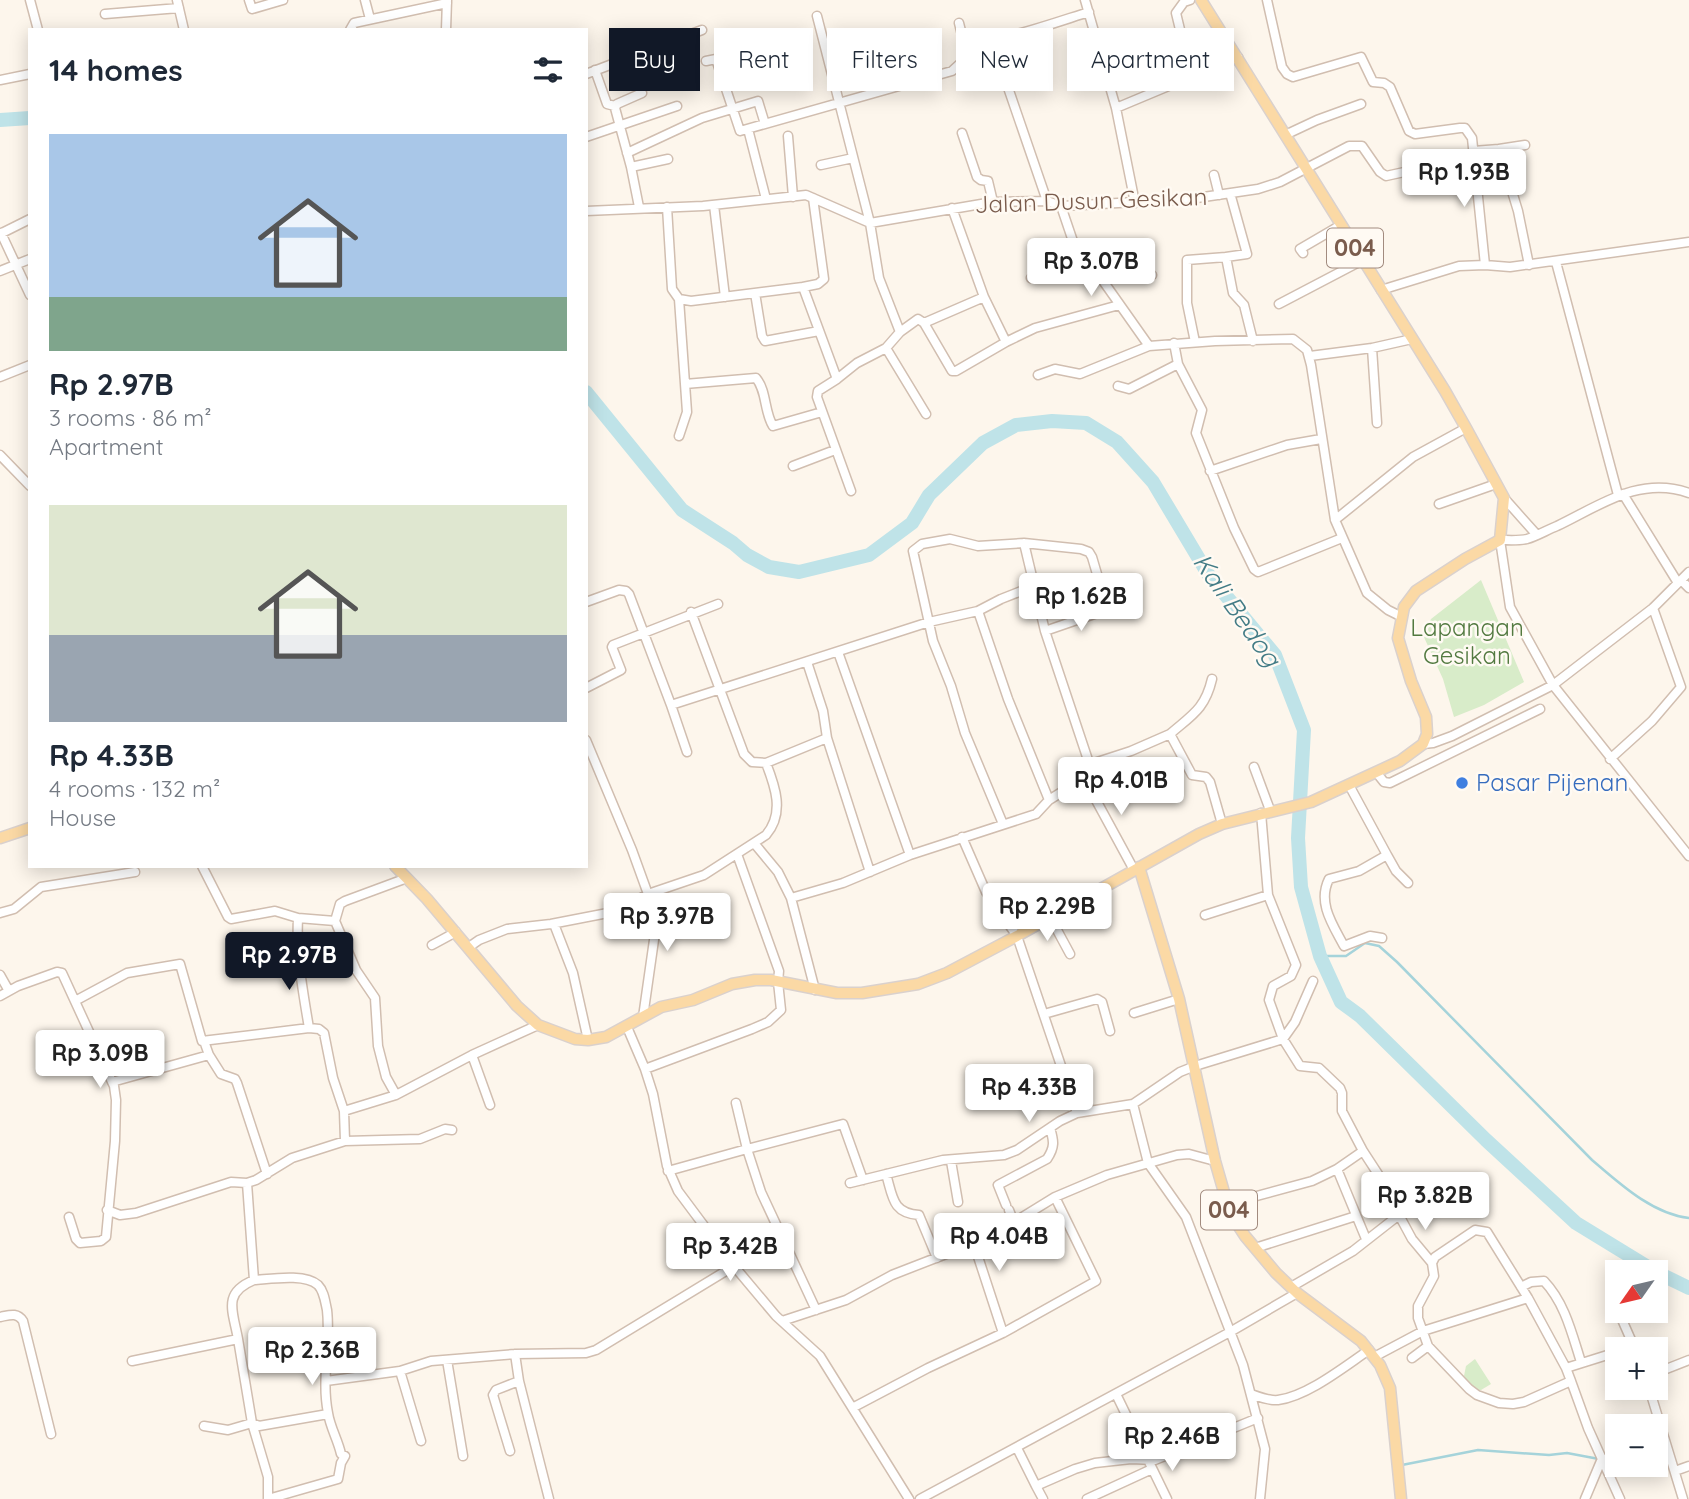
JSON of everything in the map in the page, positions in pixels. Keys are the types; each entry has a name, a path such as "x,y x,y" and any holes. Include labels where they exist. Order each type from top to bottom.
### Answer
{"main road":[{"name":"004","path":"1201,0 1412,339 1466,428 1504,498"},
{"path":"397,868 456,932 517,1006 538,1025 575,1040 606,1037 661,1007 693,1000 732,984 763,979 815,990 862,993 918,984 947,973 1017,936 1199,834 1222,824 1311,802 1400,761 1423,744 1427,734 1426,716 1399,645 1399,627 1404,607 1416,592 1465,559 1500,540 1504,498"},
{"path":"0,838 28,829"},
{"name":"004","path":"1137,868 1179,999 1215,1161 1234,1222 1294,1290 1361,1341 1384,1372 1390,1388 1401,1499"}],"street":[{"path":"30,0 37,28"},
{"path":"249,0 252,9 283,0"},
{"path":"365,0 370,19"},
{"path":"1085,0 1116,108 1135,203"},
{"path":"1180,28 1176,13 1184,2 1190,0"},
{"path":"1267,0 1282,67 1287,74 1293,77 1361,57 1373,82 1384,83 1390,87 1409,131 1415,134 1465,128 1472,138 1485,265"},
{"path":"351,28 354,23 447,1 446,28"},
{"path":"105,15 178,4 184,28"},
{"path":"1035,28 1089,12"},
{"path":"817,16 870,223 879,278 900,332"},
{"path":"959,23 960,28"},
{"path":"642,93 615,106 607,104 591,72 702,30"},
{"path":"1116,108 1238,57"},
{"path":"706,61 716,59 738,130 956,69"},
{"path":"0,80 28,74"},
{"path":"1009,91 1047,201"},
{"path":"628,153 687,124 757,99 765,124"},
{"path":"1285,135 1361,104"},
{"path":"615,106 639,207"},
{"path":"588,136 677,106"},
{"path":"748,129 766,199"},
{"path":"962,132 977,177 988,181 993,202"},
{"path":"788,136 793,197"},
{"name":"Jalan Dusun Gesikan","path":"870,223 993,202 1047,201 1062,205 1135,203 1230,194 1280,183 1349,146 1357,145 1362,146 1380,172 1386,176 1473,154"},
{"path":"1473,154 1525,145"},
{"path":"1499,149 1518,211 1529,265"},
{"path":"821,165 853,158"},
{"path":"631,167 668,159"},
{"path":"1214,175 1219,195"},
{"path":"1195,342 1187,303 1187,260 1247,254 1230,194"},
{"path":"588,212 714,205 806,195 870,223"},
{"path":"678,299 691,301 818,284 824,279 813,198"},
{"path":"714,205 725,297"},
{"path":"1062,205 1080,262 1101,278 1149,346"},
{"path":"667,207 672,289 678,299 687,412 679,436"},
{"path":"952,208 984,297 1006,342"},
{"path":"28,220 0,234 28,291"},
{"path":"1303,253 1300,249 1340,225"},
{"path":"1381,290 1459,266 1510,267 1689,242"},
{"path":"1226,257 1233,293 1244,305 1253,341"},
{"path":"0,271 28,260"},
{"path":"1279,304 1363,260"},
{"path":"1031,278 1080,262"},
{"path":"1556,262 1621,494 1679,581 1689,588"},
{"path":"1101,278 1152,275"},
{"path":"803,287 837,379"},
{"path":"755,293 765,341 820,331"},
{"path":"924,323 984,297"},
{"path":"851,491 816,394 857,363 886,348 900,332 918,319 924,323 953,372 1035,328 1119,305"},
{"path":"1038,375 1055,369 1080,374 1149,346 1293,338 1310,356 1335,520 1342,538 1367,593 1388,610 1402,617"},
{"path":"1310,356 1372,348 1412,339"},
{"path":"1174,343 1178,364 1202,411 1196,432 1234,528 1254,569 1258,572 1342,538"},
{"path":"886,348 926,414"},
{"path":"1372,348 1377,423"},
{"path":"1118,386 1129,389 1178,364"},
{"path":"0,377 28,366"},
{"path":"685,384 756,378 760,383 773,426 822,412"},
{"path":"1335,520 1413,457 1466,428"},
{"path":"1210,471 1287,446 1321,439"},
{"path":"793,466 835,450"},
{"path":"0,455 28,484"},
{"path":"1439,505 1496,484"},
{"path":"1689,493 1665,487 1621,494 1537,535 1525,539 1500,540 1510,607 1553,685 1689,856"},
{"path":"1504,498 1537,535"},
{"path":"1003,824 965,733 929,622 912,553 915,548 950,539 978,546 1024,543 1067,546 1089,552 1107,608"},
{"path":"1024,543 1045,631 1086,756 1091,764"},
{"path":"1423,744 1452,736 1553,685 1653,608 1689,572"},
{"path":"671,705 929,622 978,611 1034,586"},
{"path":"588,601 619,590 626,591 687,752"},
{"path":"1045,631 1132,601"},
{"path":"588,687 621,670 613,645 691,612 718,604"},
{"path":"1653,608 1681,687"},
{"path":"978,611 1008,699 1049,800"},
{"path":"691,612 744,754 752,762 766,763 827,738"},
{"path":"838,652 910,855"},
{"path":"807,662 823,712 827,738 870,872"},
{"path":"1137,868 1083,772 1091,764 1170,734 1203,705 1212,679"},
{"path":"1610,759 1652,721 1681,687"},
{"path":"1681,687 1689,692"},
{"path":"1520,702 1527,715"},
{"path":"1376,772 1384,782 1390,783 1540,709"},
{"path":"1170,734 1192,775 1206,777 1210,782 1222,824"},
{"path":"588,745 657,919 642,1017"},
{"path":"469,947 479,940 508,929 554,924 618,911 648,894 704,875 771,830 777,800 766,763"},
{"path":"1254,767 1269,811 1268,895 1296,965 1290,976 1273,986 1269,992 1269,1000 1283,1039 1300,1066 1319,1068 1340,1088 1342,1111 1363,1152 1389,1191 1412,1239 1432,1263 1433,1281 1418,1306 1417,1314 1428,1346 1477,1395 1499,1403 1524,1402 1571,1381"},
{"path":"791,898 843,883 910,855 1035,814 1049,800 1084,778"},
{"path":"1349,785 1396,871 1408,883"},
{"path":"962,837 986,892 1017,936 1077,1113"},
{"path":"754,843 778,872 791,898 815,990"},
{"path":"645,1069 768,1022 781,1010 779,971 737,854"},
{"path":"1382,938 1370,936 1344,946 1327,912 1325,894 1329,878 1359,871 1387,855"},
{"path":"203,868 229,919 275,911 298,918 335,921"},
{"path":"0,913 14,909 41,887 135,872"},
{"path":"396,1095 386,1077 379,1046 375,998 356,970 335,921 340,904 345,901 407,878"},
{"path":"1205,915 1268,895"},
{"path":"1050,917 1070,954"},
{"path":"298,918 297,937 309,1028"},
{"path":"554,924 573,972 588,1040"},
{"path":"432,945 456,932"},
{"path":"75,1001 127,972 180,964 200,1038 220,1074 235,1079 237,1083 267,1174"},
{"path":"0,996 60,972 64,975 112,1082 116,1100 106,1237 101,1241 82,1244 78,1242 69,1217"},
{"path":"0,975 9,991"},
{"path":"850,1183 943,1160 1004,1155 1017,1150 1077,1113 1133,1104 1180,1072 1283,1039 1295,1022 1313,981"},
{"path":"1044,1014 1097,999 1102,1002 1110,1031"},
{"path":"1134,1013 1179,999"},
{"path":"344,1111 396,1095 471,1055 538,1025"},
{"path":"626,1027 653,1094 668,1171 678,1191 734,1266 782,1321 820,1356 909,1499"},
{"path":"204,1041 318,1029 324,1034 333,1078 344,1111 345,1141"},
{"path":"112,1082 209,1055"},
{"path":"471,1055 490,1105"},
{"path":"736,1102 761,1192 816,1310"},
{"path":"1133,1104 1148,1163 1186,1217 1251,1394 1265,1449 1260,1499"},
{"path":"668,1171 843,1124 863,1180"},
{"path":"1014,1223 998,1185 1047,1159 1053,1152 1055,1142 1050,1128"},
{"path":"107,1210 120,1215 136,1213 231,1182 247,1183 267,1174 292,1157 345,1141 420,1139 445,1129 452,1130"},
{"path":"1227,1204 1312,1181 1363,1152"},
{"path":"782,1321 846,1300 892,1275 974,1244 1055,1197 1107,1175 1177,1155 1189,1154 1215,1161"},
{"path":"951,1161 958,1202"},
{"path":"1337,1169 1366,1239"},
{"path":"886,1174 901,1211 908,1215 919,1215 924,1222 937,1258"},
{"path":"247,1183 254,1280"},
{"path":"853,1407 1003,1333 1096,1281 1055,1197"},
{"path":"920,1499 1230,1332 1353,1251 1399,1215"},
{"path":"1255,1248 1356,1216"},
{"path":"967,1223 1003,1333"},
{"path":"1432,1263 1435,1257 1475,1230 1485,1230 1528,1298 1566,1368 1588,1427 1620,1499"},
{"path":"326,1381 401,1371 431,1361 515,1354 586,1353 596,1350 734,1266"},
{"path":"254,1280 309,1280 320,1287 325,1298 329,1333 326,1381 328,1414 341,1454 345,1456 341,1463 340,1478 268,1499 268,1477 252,1423 232,1302 233,1294 240,1286 254,1280"},
{"path":"1521,1287 1531,1282 1544,1281 1553,1290 1566,1314 1581,1362"},
{"path":"1251,1394 1277,1400 1292,1395 1372,1353 1423,1331 1528,1298"},
{"path":"0,1317 13,1315 23,1321 51,1434"},
{"path":"132,1362 238,1339"},
{"path":"1412,1358 1428,1346"},
{"path":"515,1354 519,1381 549,1499"},
{"path":"1566,1368 1605,1356"},
{"path":"447,1360 463,1456"},
{"path":"1668,1368 1689,1360"},
{"path":"401,1371 421,1441"},
{"path":"510,1451 493,1395 496,1390 519,1381"},
{"path":"1116,1394 1167,1499"},
{"path":"204,1426 228,1430 252,1423 259,1426 328,1414"},
{"path":"1036,1486 1095,1463 1161,1458 1258,1418"},
{"path":"1017,1448 1043,1499"},
{"path":"1668,1457 1683,1499"},
{"path":"1586,1499 1603,1459"},
{"path":"1675,1471 1689,1466"},
{"path":"1087,1499 1152,1469"}],"green space":[{"name":"Lapangan Gesikan","path":"1481,580 1524,682 1484,705 1454,717 1443,679 1423,635 1431,619"},
{"path":"1475,1359 1491,1384 1476,1393 1464,1376 1466,1366"}],"waterway":[{"name":"Kali Bedog","path":"0,120 28,118"},
{"name":"Kali Bedog","path":"588,394 682,510 769,567 799,572 869,555 912,523 929,495 983,443 1016,425 1052,421 1086,423 1117,442 1153,482 1208,574 1275,655 1304,730 1298,838 1301,887 1320,956 1341,1002 1360,1016 1486,1140 1576,1223 1656,1272 1689,1288"},
{"path":"1320,956 1346,956 1365,943 1379,946 1592,1160 1649,1204 1689,1218"},
{"path":"1402,1465 1478,1450 1549,1455 1567,1453 1599,1459"}],"place":[{"name":"Pasar Pijenan","path":"1462,783"}]}
